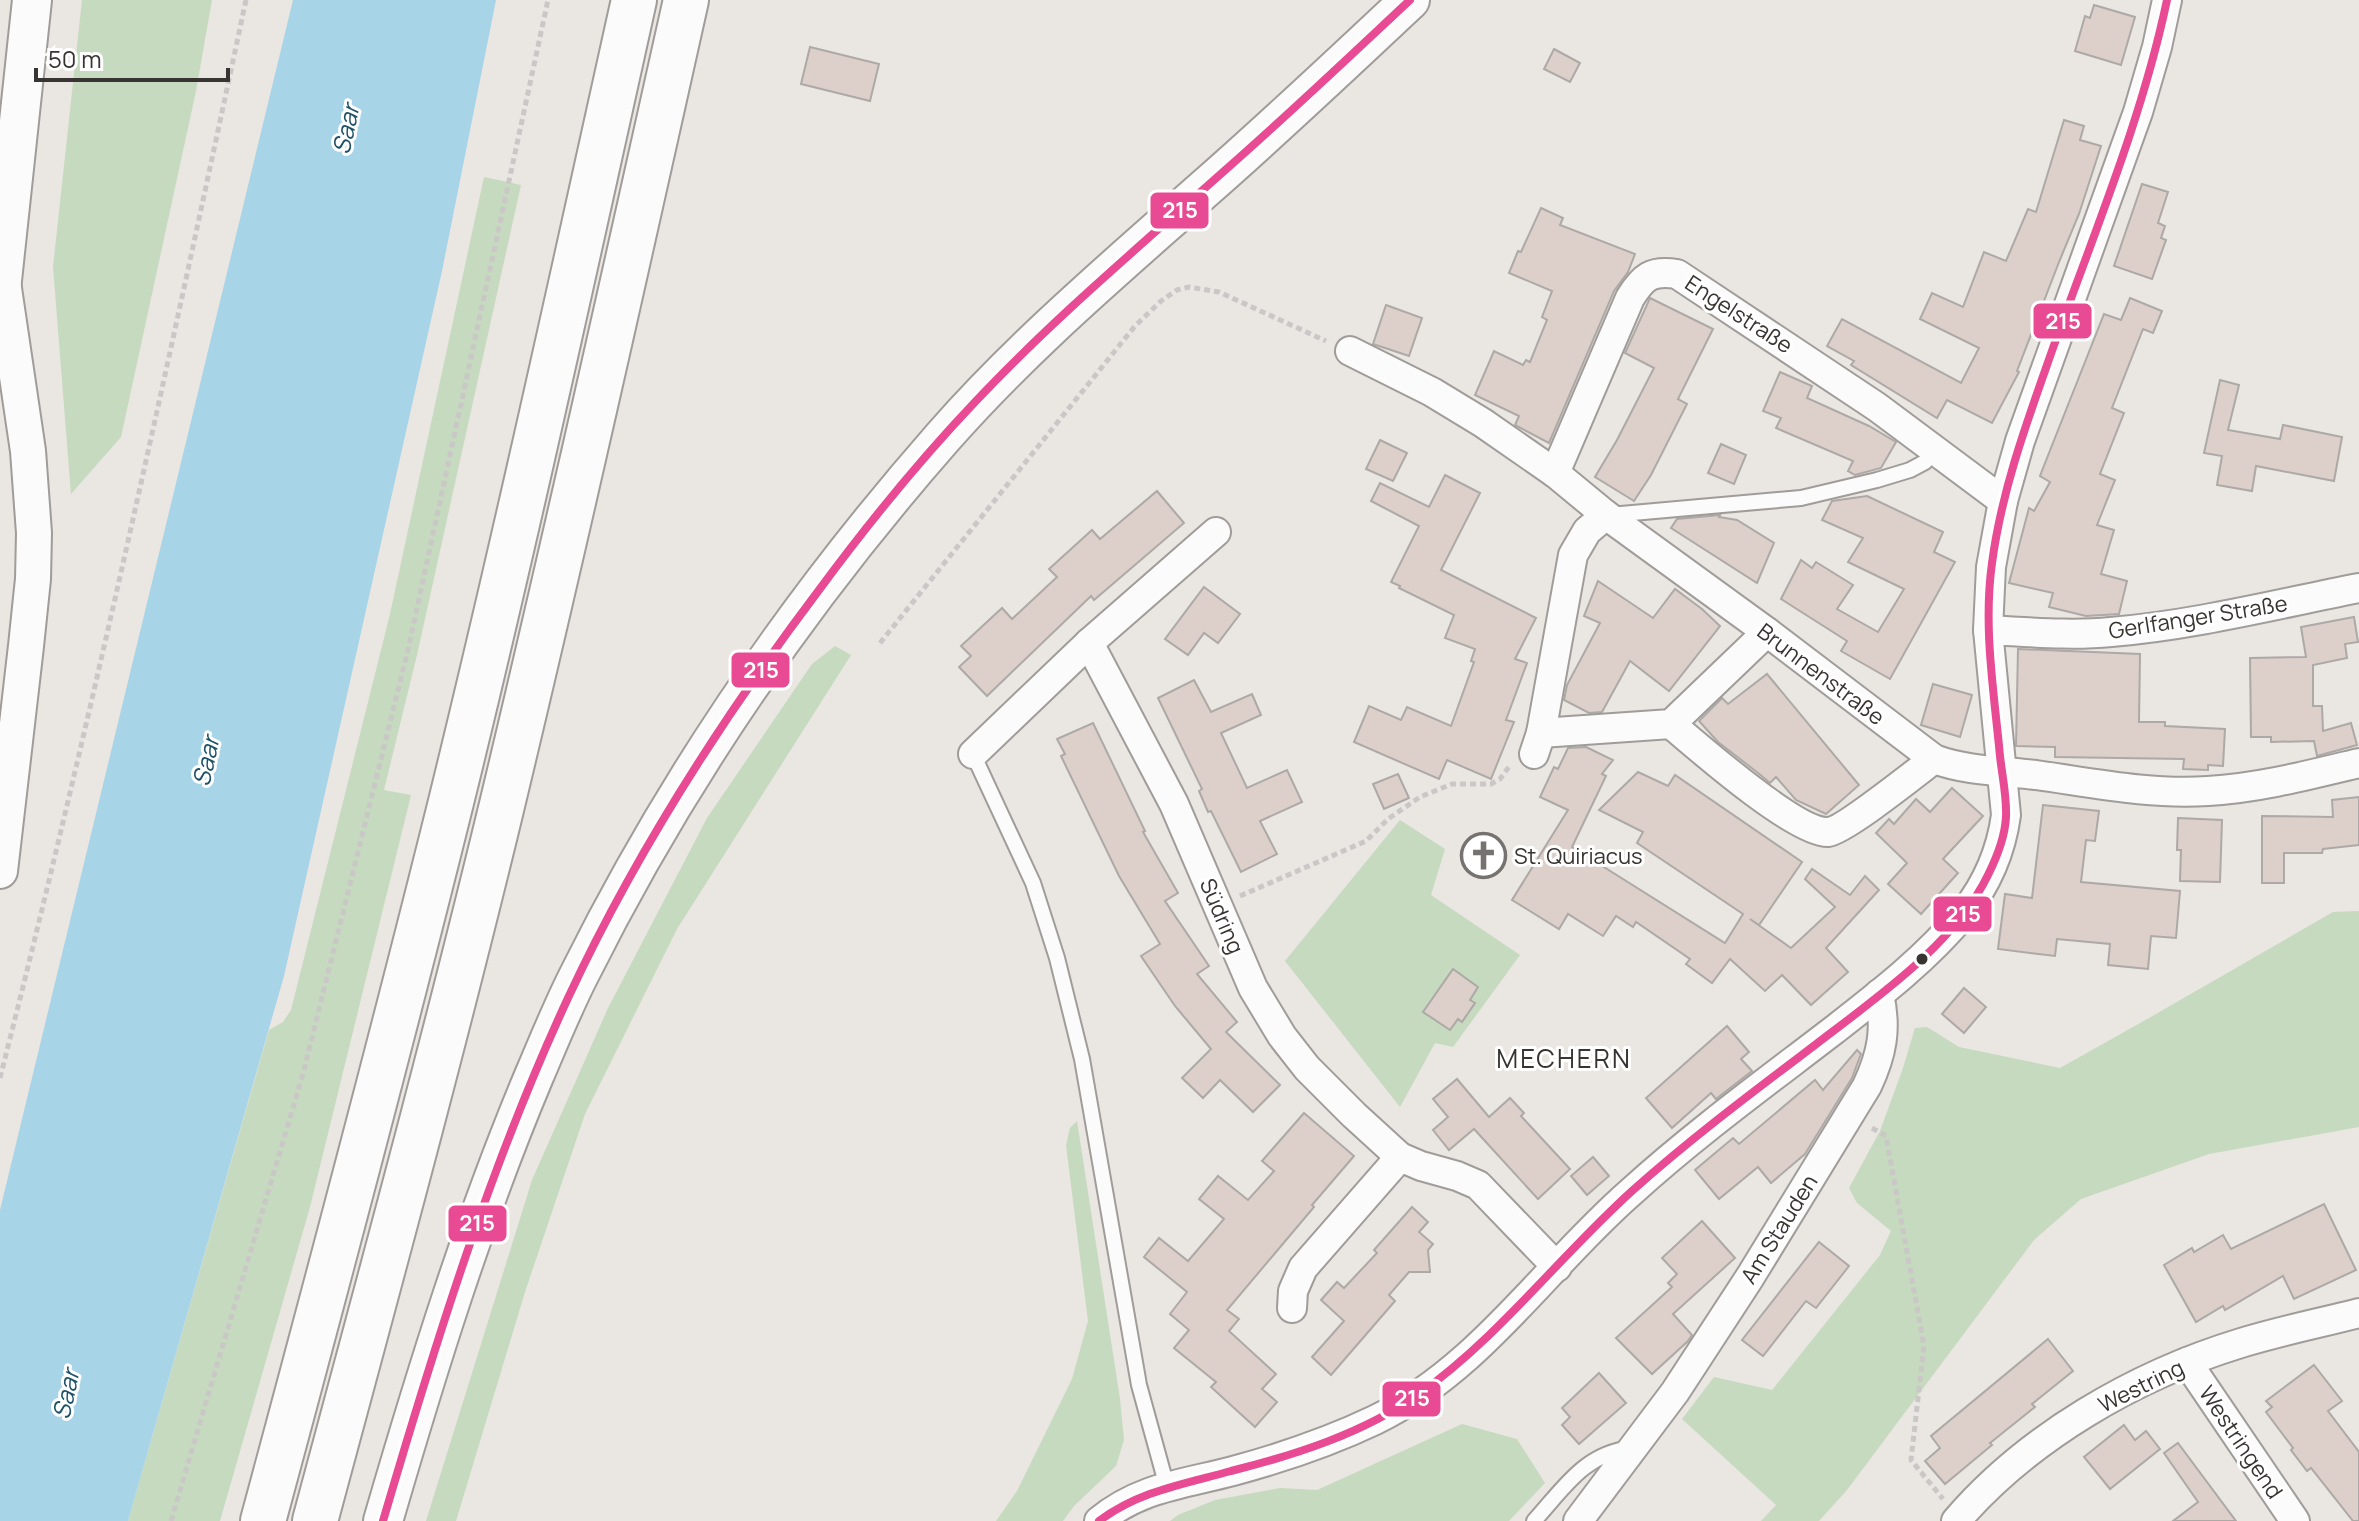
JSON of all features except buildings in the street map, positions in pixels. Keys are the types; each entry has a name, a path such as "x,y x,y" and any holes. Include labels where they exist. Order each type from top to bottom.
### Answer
{"highway":[{"path":"263,1521 375,1107 449,808 544,408 634,0"},
{"path":"315,1521 424,1119 498,820 686,0"}],"main road":[{"path":"1,286 32,0"},
{"path":"383,1521 428,1366 506,1143 579,974 667,811 716,733 785,633 849,549 945,435 1019,357 1084,296 1271,131 1410,0"}],"street":[{"path":"1099,1521 1140,1495 1235,1471 1309,1447 1376,1419 1434,1385 1490,1336 1627,1195 1685,1145 1879,994 1925,954 1963,914 1984,884 2002,841 2006,815 1988,630 1991,567 2003,501 2020,441 2138,112 2167,0"},
{"name":"Engelstraße","path":"1555,473 1630,298 1641,280 1661,271 1677,274 1767,332 1877,407 2003,501"},
{"path":"0,871 33,579 34,533 28,451 1,286"},
{"name":"Brunnenstraße","path":"1350,351 1432,392 1555,473 1606,515 1934,759 1955,767 2162,792 2209,791 2275,783 2359,763"},
{"path":"1606,515 1587,531 1573,555 1538,744 1671,724 1767,632"},
{"path":"973,754 1089,643 1216,532"},
{"name":"Gerlfanger Straße","path":"1988,630 2068,634 2144,629 2359,588"},
{"name":"Südring","path":"1089,643 1174,804 1253,988 1282,1036 1307,1068 1400,1157 1478,1185 1557,1267"},
{"path":"1671,724 1753,791 1815,829 1829,832 1839,828 1934,759"},
{"name":"Am Stauden","path":"1578,1521 1675,1392 1867,1086 1880,1059 1884,1021 1879,994"},
{"path":"1292,1308 1293,1291 1303,1268 1400,1157"},
{"name":"Westring","path":"1957,1520 2001,1475 2040,1442 2084,1413 2187,1362 2241,1343 2359,1313"},
{"name":"Westringend","path":"2187,1362 2295,1521"}],"lane":[{"path":"1606,515 1801,498 1910,470 1925,462 1934,451"},
{"path":"973,754 1033,883 1057,958 1082,1059 1139,1385 1167,1487"},
{"path":"1534,1521 1592,1460 1615,1450 1632,1448"}],"path":[{"path":"0,1078 44,908 173,343 246,0"},
{"path":"171,1521 303,1074 408,650 548,0"},
{"path":"880,643 1135,326 1177,290 1189,287 1219,292 1350,351"},
{"path":"1217,905 1366,841 1388,819 1420,797 1452,784 1491,784 1500,779 1510,764 1538,744"},
{"path":"1850,1114 1886,1136 1924,1346 1911,1460 1957,1520"}],"green space":[{"path":"82,0 212,0 196,91 121,437 71,494 53,267"},
{"path":"484,177 521,185 384,790 411,795 310,1207 220,1521 128,1521 269,1030 283,1022 291,1010 390,614"},
{"path":"835,646 851,655 677,929 585,1114 525,1292 456,1521 426,1521 532,1180 608,1008 707,818 812,664"},
{"path":"1400,820 1445,849 1431,895 1520,955 1453,1047 1435,1043 1400,1107 1285,961"},
{"path":"2359,911 2359,1127 2209,1154 2081,1199 2034,1240 1847,1490 1819,1521 1761,1521 1776,1505 1682,1419 1714,1377 1772,1390 1880,1255 1891,1231 1857,1203 1849,1188 1880,1131 1915,1028 1927,1027 1959,1047 2060,1068 2333,912"},
{"path":"1077,1121 1124,1440 1116,1466 1074,1506 1063,1521 996,1521 1017,1491 1072,1379 1088,1321 1066,1145 1070,1128"},
{"path":"1462,1424 1517,1439 1545,1483 1509,1521 1170,1521 1215,1500 1280,1488 1317,1490"}],"water":[{"name":"Saar","path":"293,0 496,0 442,271 284,976 128,1521 0,1521 0,1210"}],"transit line":[{"name":"215","path":"383,1521 466,1256 540,1061 622,891 715,737 819,590 875,518 975,402 1065,313 1410,0"},
{"name":"215","path":"1099,1521 1130,1502 1162,1490 1280,1458 1328,1441 1375,1420 1419,1394 1476,1348 1632,1191 1699,1134 1912,969 1955,924 1973,900 1997,854 2006,817 1990,660 1990,587 1996,535 2034,401 2131,132 2167,0"}],"place":[{"name":"St. Quiriacus","path":"1483,856"}],"district":[{"name":"MECHERN","path":"1564,1058"}]}
